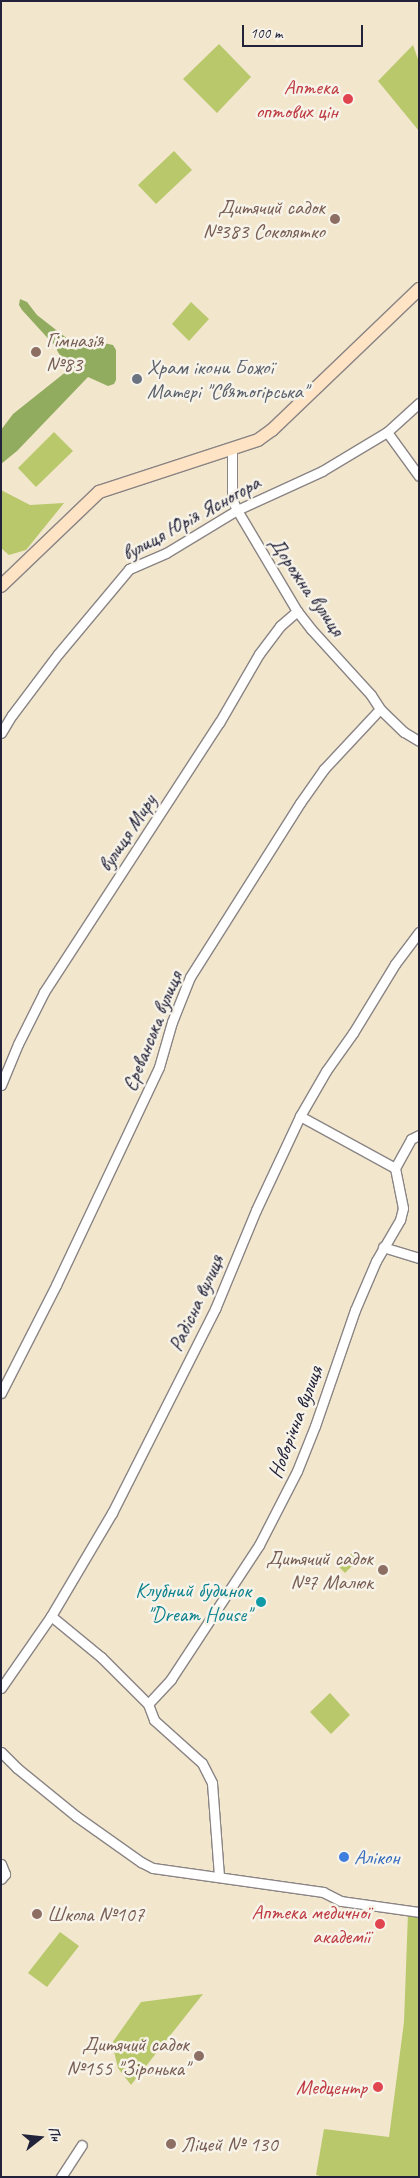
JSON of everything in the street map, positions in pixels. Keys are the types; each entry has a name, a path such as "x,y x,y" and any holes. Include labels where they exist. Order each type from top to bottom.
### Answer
{"street":[{"path":"1,586 99,492 258,440 272,430 419,289"},
{"name":"вулиця Юрія Ясногора","path":"1,733 12,715 58,654 129,569 166,553 236,510 322,471 387,432 419,403"},
{"path":"387,432 419,476"},
{"name":"Дорожна вулиця","path":"232,450 232,499 236,510 297,611 380,709 404,732 419,741"},
{"name":"вулиця Миру","path":"1,1085 18,1044 44,992 220,723 259,654 280,626 297,611"},
{"name":"Єреванська вулиця","path":"1,1394 159,1067 172,1022 190,977 300,803 324,769 380,709"},
{"name":"Радісна вулиця","path":"1,1688 51,1616 112,1513 211,1318 256,1210 300,1116 326,1071 354,1033 395,964 419,932"},
{"path":"300,1116 395,1168 411,1140 419,1135"},
{"name":"Новорічна вулиця","path":"148,1704 171,1679 273,1519 316,1426 355,1310 383,1247 400,1220 403,1208 395,1168"},
{"path":"383,1247 419,1258"},
{"path":"51,1616 101,1657 148,1704 154,1720 202,1762 212,1783 219,1877"},
{"path":"2,1754 76,1816 141,1862 167,1871 323,1892 341,1901 419,1912"},
{"path":"1,1864 5,1874 1,1879"},
{"path":"61,2177 82,2145"}],"green space":[{"path":"219,44 251,77 217,113 183,79"},
{"path":"413,45 419,62 419,131 378,81"},
{"path":"174,151 192,170 156,204 138,185"},
{"path":"20,299 27,302 37,315 69,340 90,340 113,345 116,350 116,380 114,384 108,386 88,377 17,451 1,464 1,430 13,414 67,371 54,345 22,310 19,305"},
{"path":"191,302 209,319 189,341 172,324"},
{"path":"54,432 73,451 36,487 18,468"},
{"path":"1,490 30,505 64,503 26,550 9,555 1,548"},
{"path":"353,1552 360,1558 345,1573 338,1566"},
{"path":"330,1693 350,1715 331,1734 310,1712"},
{"path":"408,1913 419,1914 419,2177 324,2177 316,2175 324,2129 389,2137 404,2022"},
{"path":"60,1932 79,1946 47,1987 28,1973"},
{"path":"203,1994 131,2085 118,2068 112,2043 141,2002"}],"place":[{"name":"Аптека оптових цін","path":"348,99"},
{"name":"Дитячий садок №383 Соколятко","path":"335,219"},
{"name":"Гімназія №83","path":"36,352"},
{"name":"Храм ікони Божої Матері \"Святогірська\"","path":"137,379"},
{"name":"Дитячий садок №7 Малюк","path":"383,1570"},
{"name":"Клубний будинок \"Dream House\"","path":"261,1602"},
{"name":"Алікон","path":"344,1857"},
{"name":"Школа №107","path":"37,1914"},
{"name":"Аптека медичної академії","path":"380,1924"},
{"name":"Дитячий садок №155 \"Зіронька\"","path":"199,2056"},
{"name":"Медцентр","path":"378,2087"},
{"name":"Ліцей № 130","path":"171,2144"}]}
